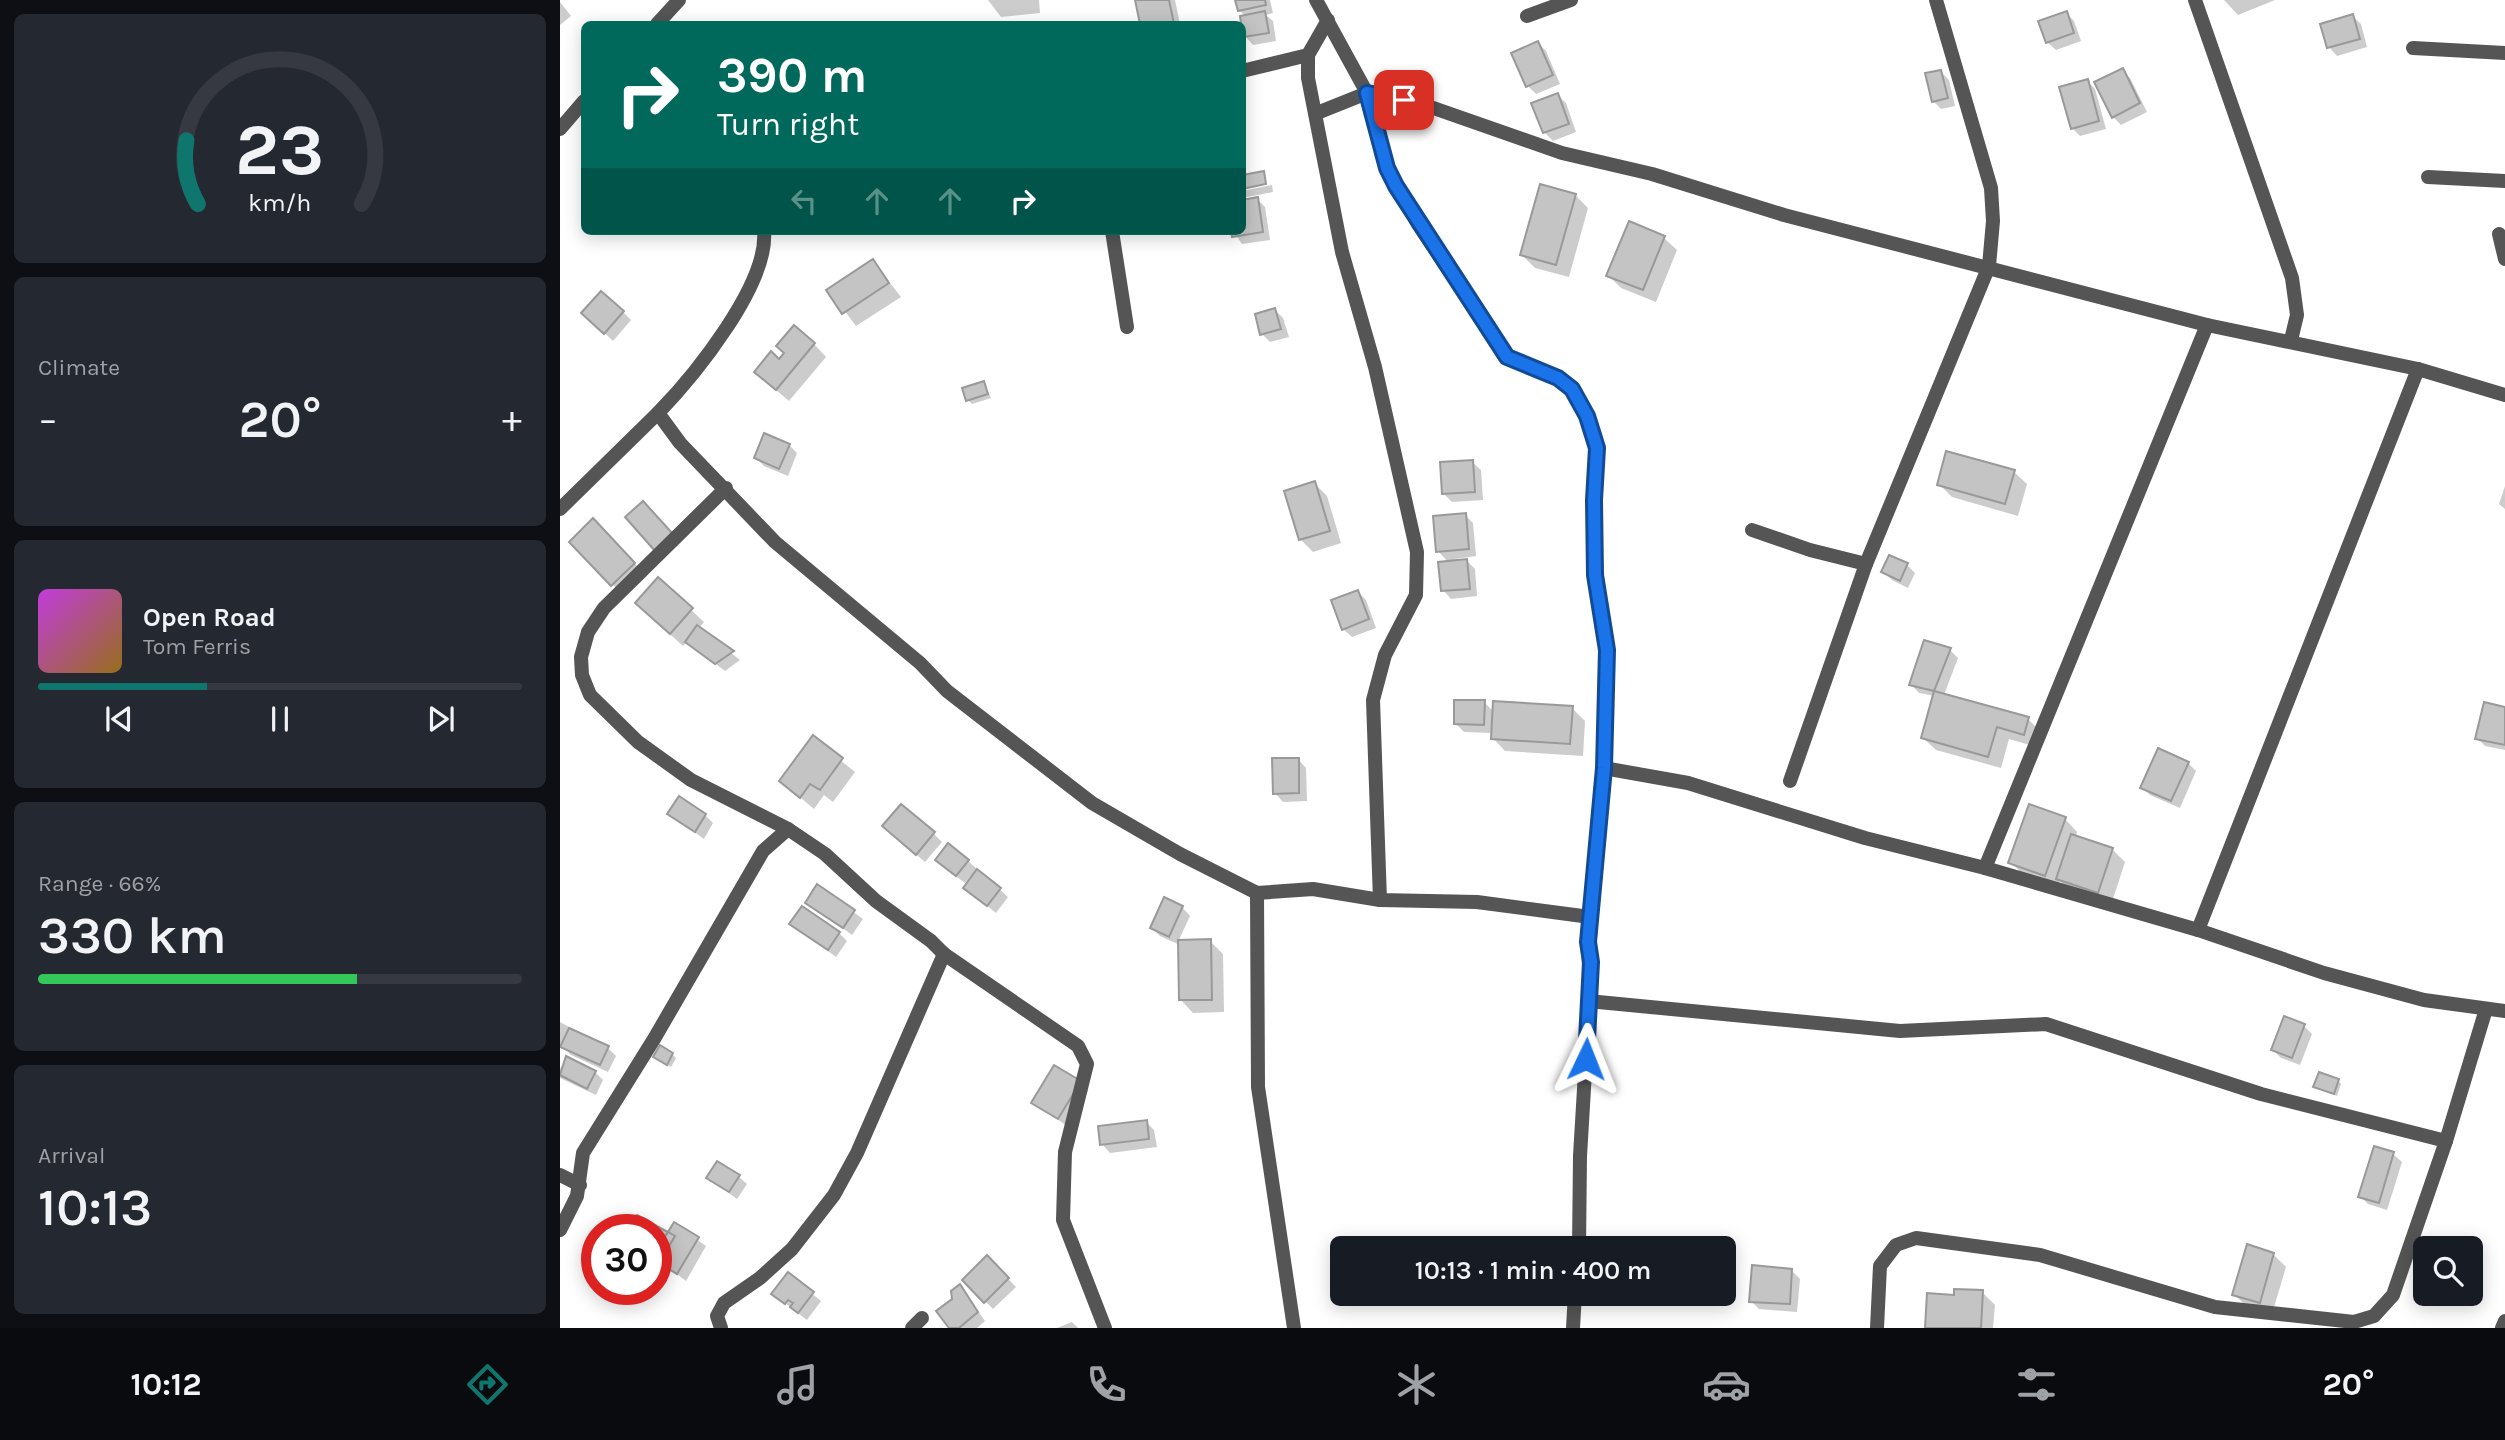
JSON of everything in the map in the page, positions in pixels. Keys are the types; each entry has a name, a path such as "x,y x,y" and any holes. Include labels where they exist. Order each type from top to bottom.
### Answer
{"street":[{"path":"660,21 679,0"},
{"path":"1316,0 1367,93 1387,168 1396,186 1503,350 1514,361 1566,383 1578,397 1597,448 1594,500 1595,575 1607,650 1604,768 1590,917 1578,1236"},
{"path":"1527,16 1571,0"},
{"path":"1790,781 1866,564 1989,266 1993,221 1990,181 1936,0"},
{"path":"2195,0 2292,278 2297,315 2291,340"},
{"path":"1328,20 1308,55 1308,78 1342,251 1375,367 1417,552 1416,595 1403,624 1394,633 1373,700 1380,900"},
{"path":"2413,48 2505,53"},
{"path":"1246,70 1308,55"},
{"path":"1317,113 1367,93 1422,104 1562,153 1651,174 1784,215 1989,266 2207,325 2291,340 2417,369 2505,395"},
{"path":"560,129 581,104"},
{"path":"2428,177 2505,181"},
{"path":"2499,234 2505,259"},
{"path":"560,509 658,413 712,351 747,293 761,262 764,235"},
{"path":"1113,235 1127,327"},
{"path":"1985,869 2207,325"},
{"path":"2198,930 2417,369"},
{"path":"658,413 680,443 775,542 920,663 947,691 1092,803 1180,854 1257,893 1313,889 1380,900 1477,902 1590,917"},
{"path":"726,488 604,608 588,632 581,657 582,675 590,695 638,742 691,779 788,829 825,854 876,901 931,941 944,954 1078,1046 1087,1059 1065,1152 1063,1220 1105,1328"},
{"path":"1752,530 1810,550 1866,564"},
{"path":"1604,768 1688,783 1865,838 2198,930 2324,973 2411,997 2505,1011"},
{"path":"560,1230 580,1185 583,1153 594,1132 654,1039 763,851 788,829"},
{"path":"1257,893 1258,1087 1294,1328"},
{"path":"721,1328 717,1316 724,1303 760,1278 792,1249 834,1195 857,1153 944,954"},
{"path":"1588,1001 1900,1031 2046,1024 2261,1094 2446,1141"},
{"path":"1877,1328 1880,1266 1896,1245 1916,1238 2040,1255 2214,1307 2354,1322 2374,1316 2393,1295 2446,1141 2486,1009"},
{"path":"560,1175 580,1185"},
{"path":"1573,1328 1574,1306"},
{"path":"2502,1328 2505,1321"}],"building":[{"path":"1135,0 1169,0 1173,21 1139,21"},
{"path":"1235,0 1265,0 1266,5 1238,11"},
{"path":"1265,11 1269,33 1246,37 1246,21 1241,21 1240,16"},
{"path":"2067,11 2074,33 2046,43 2038,21"},
{"path":"2353,14 2360,39 2327,48 2320,24"},
{"path":"1538,41 1553,75 1526,87 1511,53"},
{"path":"2123,68 2140,103 2112,118 2094,82"},
{"path":"1941,70 1948,98 1932,102 1925,73"},
{"path":"2088,79 2099,121 2071,129 2059,87"},
{"path":"1558,93 1569,124 1543,133 1531,103"},
{"path":"1264,171 1266,184 1246,188 1246,174"},
{"path":"1540,184 1576,194 1556,265 1520,255"},
{"path":"1258,197 1263,232 1246,235 1246,199"},
{"path":"1629,221 1665,236 1643,290 1606,276"},
{"path":"873,259 889,283 842,314 826,290"},
{"path":"601,291 624,311 604,334 581,313"},
{"path":"1275,308 1281,329 1260,335 1255,314"},
{"path":"794,325 815,343 776,390 754,372 771,351 779,359 784,353 776,346"},
{"path":"984,381 988,394 966,401 962,388"},
{"path":"764,433 790,444 779,469 754,458"},
{"path":"1946,451 2015,470 2005,504 1937,485"},
{"path":"1473,460 1475,492 1442,494 1440,462"},
{"path":"1315,481 1330,531 1299,540 1284,491"},
{"path":"643,501 673,534 655,551 625,517"},
{"path":"1466,513 1469,549 1436,552 1433,516"},
{"path":"593,518 635,563 611,586 569,542"},
{"path":"1889,555 1908,563 1900,581 1881,572"},
{"path":"1467,559 1470,589 1441,591 1438,562"},
{"path":"658,577 693,608 670,634 635,603"},
{"path":"1358,590 1369,619 1342,630 1331,600"},
{"path":"697,625 734,651 715,664 685,642"},
{"path":"1924,640 1951,648 1934,691 1909,685"},
{"path":"1934,691 2029,717 2024,735 1997,727 1988,757 1921,738"},
{"path":"1454,700 1485,700 1484,725 1454,724"},
{"path":"1493,701 1573,706 1570,744 1491,739"},
{"path":"2484,702 2505,707 2505,745 2475,739"},
{"path":"813,735 843,758 820,790 810,784 800,798 779,781"},
{"path":"2158,748 2189,762 2171,801 2140,788"},
{"path":"1272,758 1299,758 1299,793 1273,794"},
{"path":"679,796 706,814 695,832 667,814"},
{"path":"901,804 935,832 916,855 882,826"},
{"path":"2029,804 2066,817 2045,876 2008,863"},
{"path":"2071,834 2113,848 2098,893 2056,879"},
{"path":"948,843 969,860 956,876 935,860"},
{"path":"977,869 1001,888 987,906 963,888"},
{"path":"817,884 855,910 843,928 805,903"},
{"path":"1164,897 1183,906 1169,937 1150,928"},
{"path":"802,906 840,932 828,950 789,924"},
{"path":"1211,939 1212,1000 1179,1000 1178,940"},
{"path":"2284,1016 2305,1024 2292,1058 2271,1050"},
{"path":"569,1028 609,1046 600,1065 560,1047"},
{"path":"660,1045 673,1053 667,1065 653,1057"},
{"path":"566,1056 596,1071 587,1089 560,1075"},
{"path":"1054,1065 1081,1081 1058,1119 1031,1103"},
{"path":"2319,1072 2339,1079 2334,1094 2313,1087"},
{"path":"1147,1120 1149,1139 1100,1145 1098,1126"},
{"path":"2374,1146 2394,1152 2379,1203 2358,1197"},
{"path":"717,1161 740,1175 729,1192 706,1178"},
{"path":"674,1222 699,1237 677,1274 672,1271 672,1241 675,1236 672,1234"},
{"path":"2247,1244 2274,1253 2260,1303 2232,1295"},
{"path":"987,1255 1009,1278 984,1303 962,1280"},
{"path":"1752,1265 1792,1269 1790,1304 1749,1302"},
{"path":"788,1272 814,1292 798,1313 790,1307 793,1303 788,1300 785,1304 771,1294"},
{"path":"960,1284 978,1312 959,1328 949,1328 936,1311 952,1299 951,1291"},
{"path":"1954,1289 1983,1290 1981,1328 1925,1328 1927,1293 1954,1295"}],"route":[{"path":"1404,100 1367,93 1387,168 1396,186 1507,357 1558,378 1572,389 1587,416 1597,448 1594,500 1595,575 1607,650 1604,768 1588,942 1591,962 1586,1059"}]}
